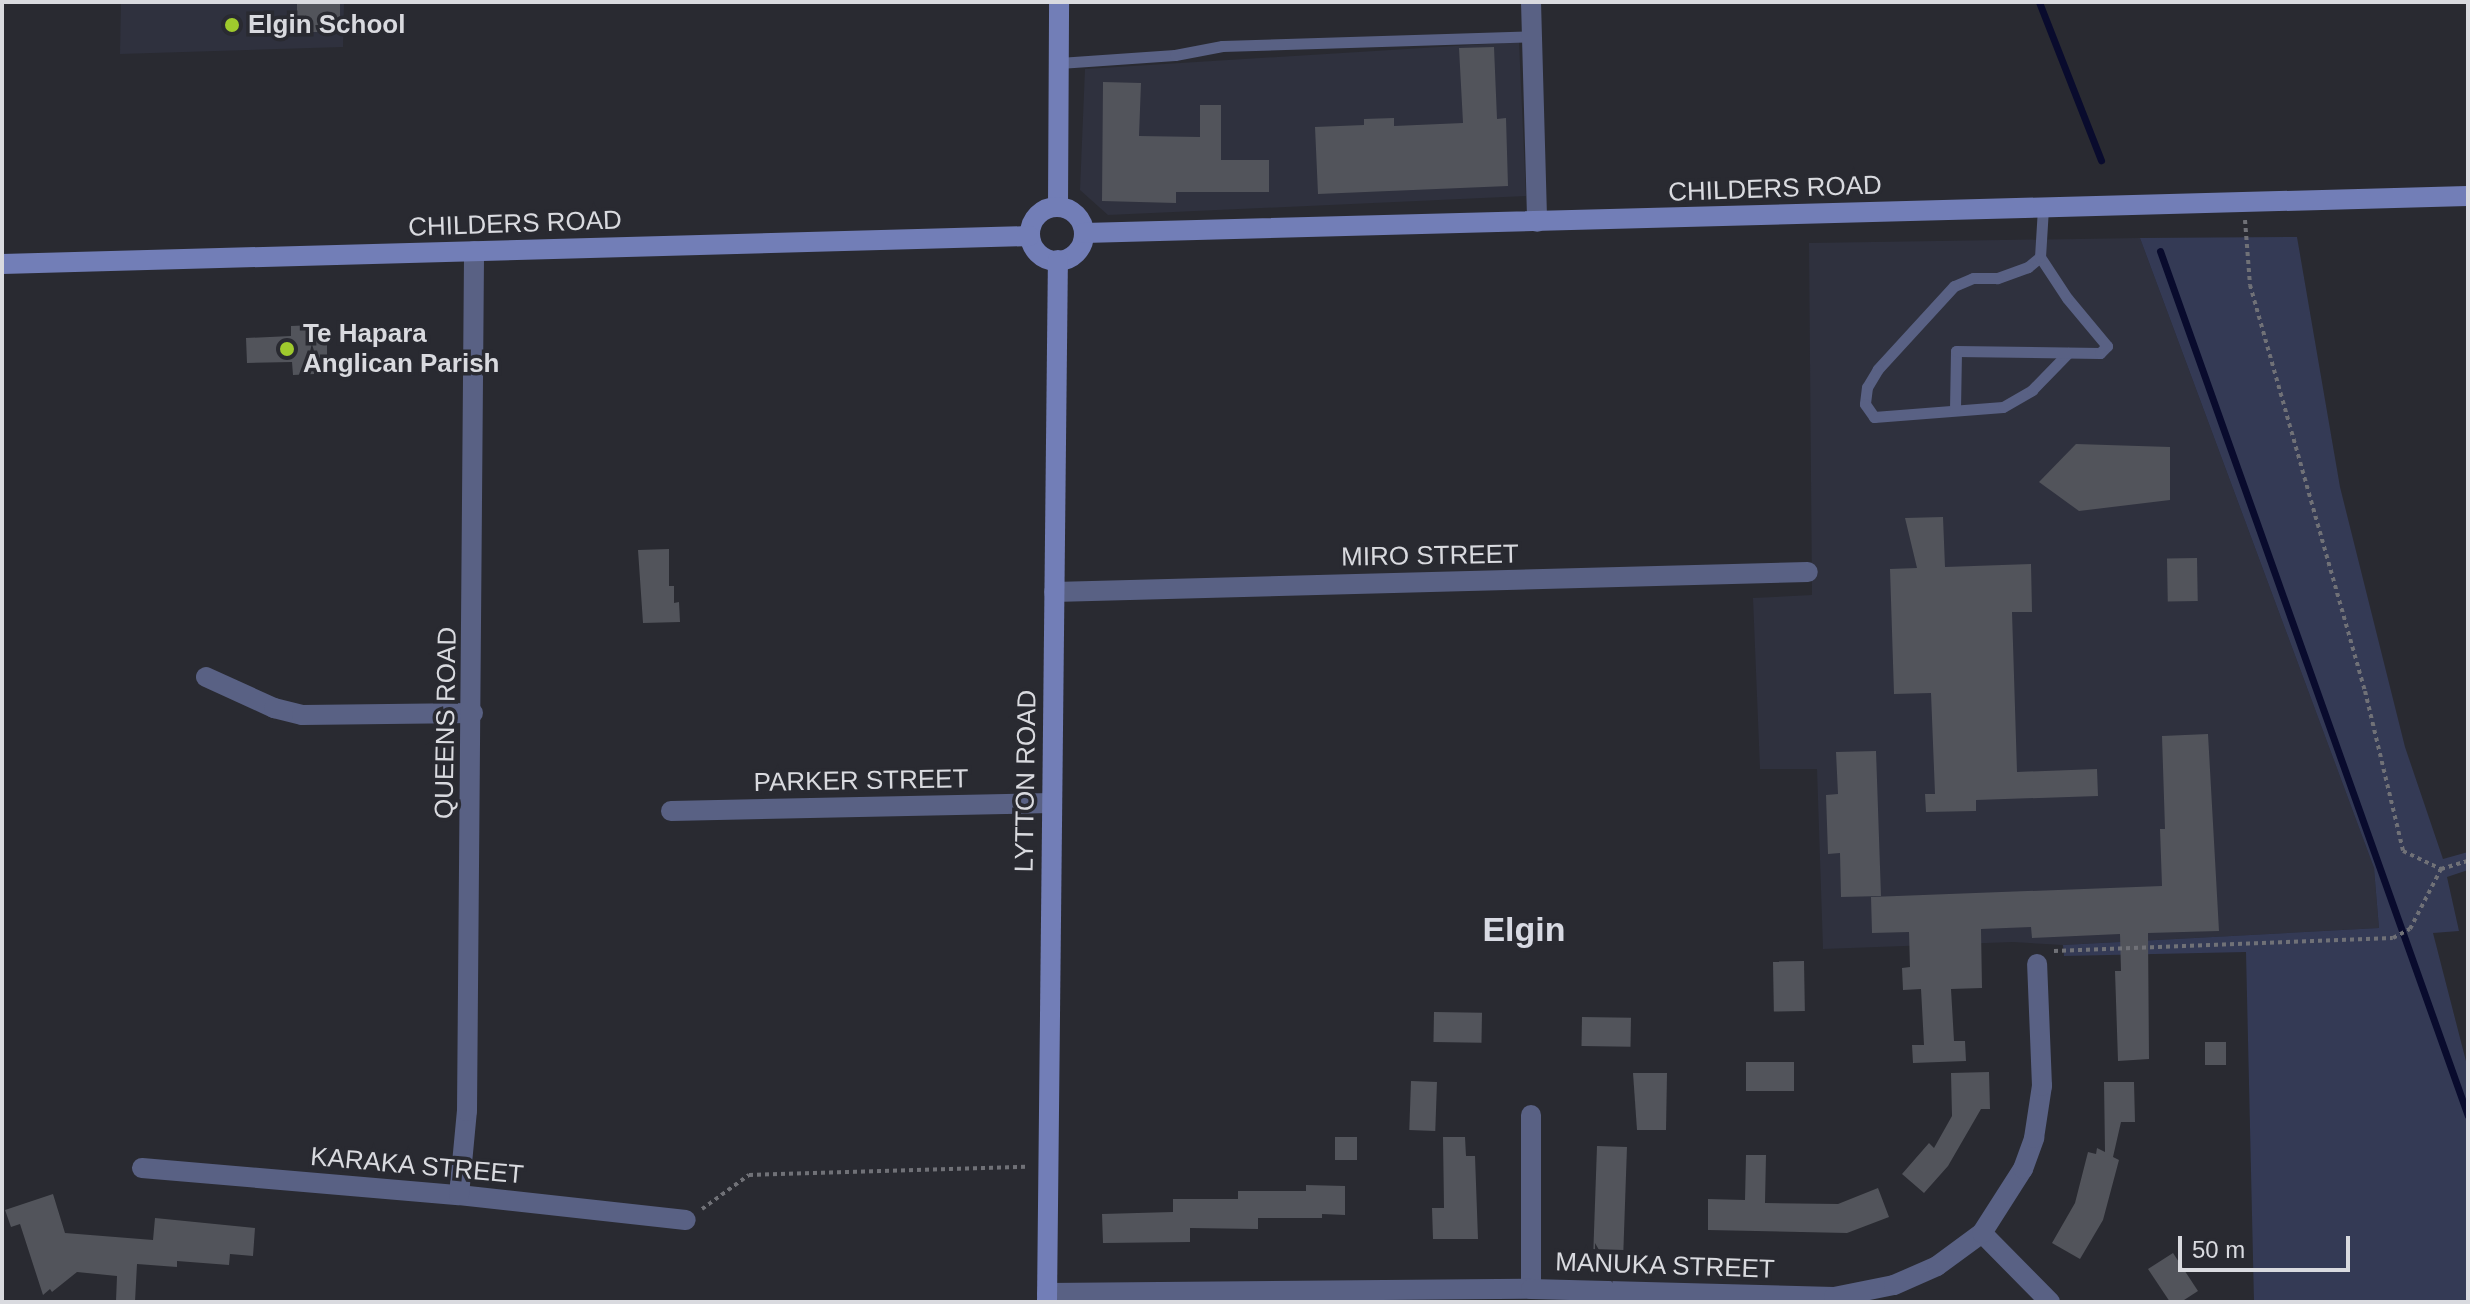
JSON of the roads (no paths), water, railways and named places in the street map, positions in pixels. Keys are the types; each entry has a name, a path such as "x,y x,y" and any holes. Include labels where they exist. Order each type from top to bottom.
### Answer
{"street":[{"path":"1058,207 1059,2"},
{"path":"1531,2 1537,222"},
{"name":"CHILDERS ROAD","path":"1084,233 2468,196"},
{"path":"1058,207 1080,220 1084,233 1078,252 1058,260 1036,251 1030,236 1032,219 1040,212 1058,207"},
{"name":"CHILDERS ROAD","path":"2,264 1030,236"},
{"name":"QUEENS ROAD","path":"459,1195 467,1111 473,713 474,251"},
{"name":"LYTTON ROAD","path":"1047,1297 1058,260"},
{"name":"MIRO STREET","path":"1054,592 1808,572"},
{"path":"206,677 274,708 302,715 473,713"},
{"name":"PARKER STREET","path":"671,811 1051,803"},
{"name":"MANUKA STREET","path":"1047,1297 1531,1289 1834,1297 1894,1285 1937,1266 1982,1233 2009,1195 2034,1138 2042,1086 2037,964"},
{"path":"1531,1115 1531,1289"},
{"name":"KARAKA STREET","path":"142,1168 459,1195 686,1220"},
{"path":"1982,1233 2050,1302"}],"lane":[{"path":"1059,63 1175,55 1222,46 1532,36"},
{"path":"1955,409 1956,351 2100,353 2107,346 2067,298 2040,257 2043,208"},
{"path":"2040,257 2028,267 1997,278 1973,278 1954,286 1878,369 1867,387 1865,404 1874,417 2003,407 2032,390 2068,353"}],"waterway":[{"path":"2039,2 2101,160"},
{"path":"2160,251 2468,1116"}],"place":[{"name":"Elgin School","path":"232,25"},
{"name":"Te Hapara Anglican Parish","path":"287,349"}],"district":[{"name":"Elgin","path":"1524,930"}]}
